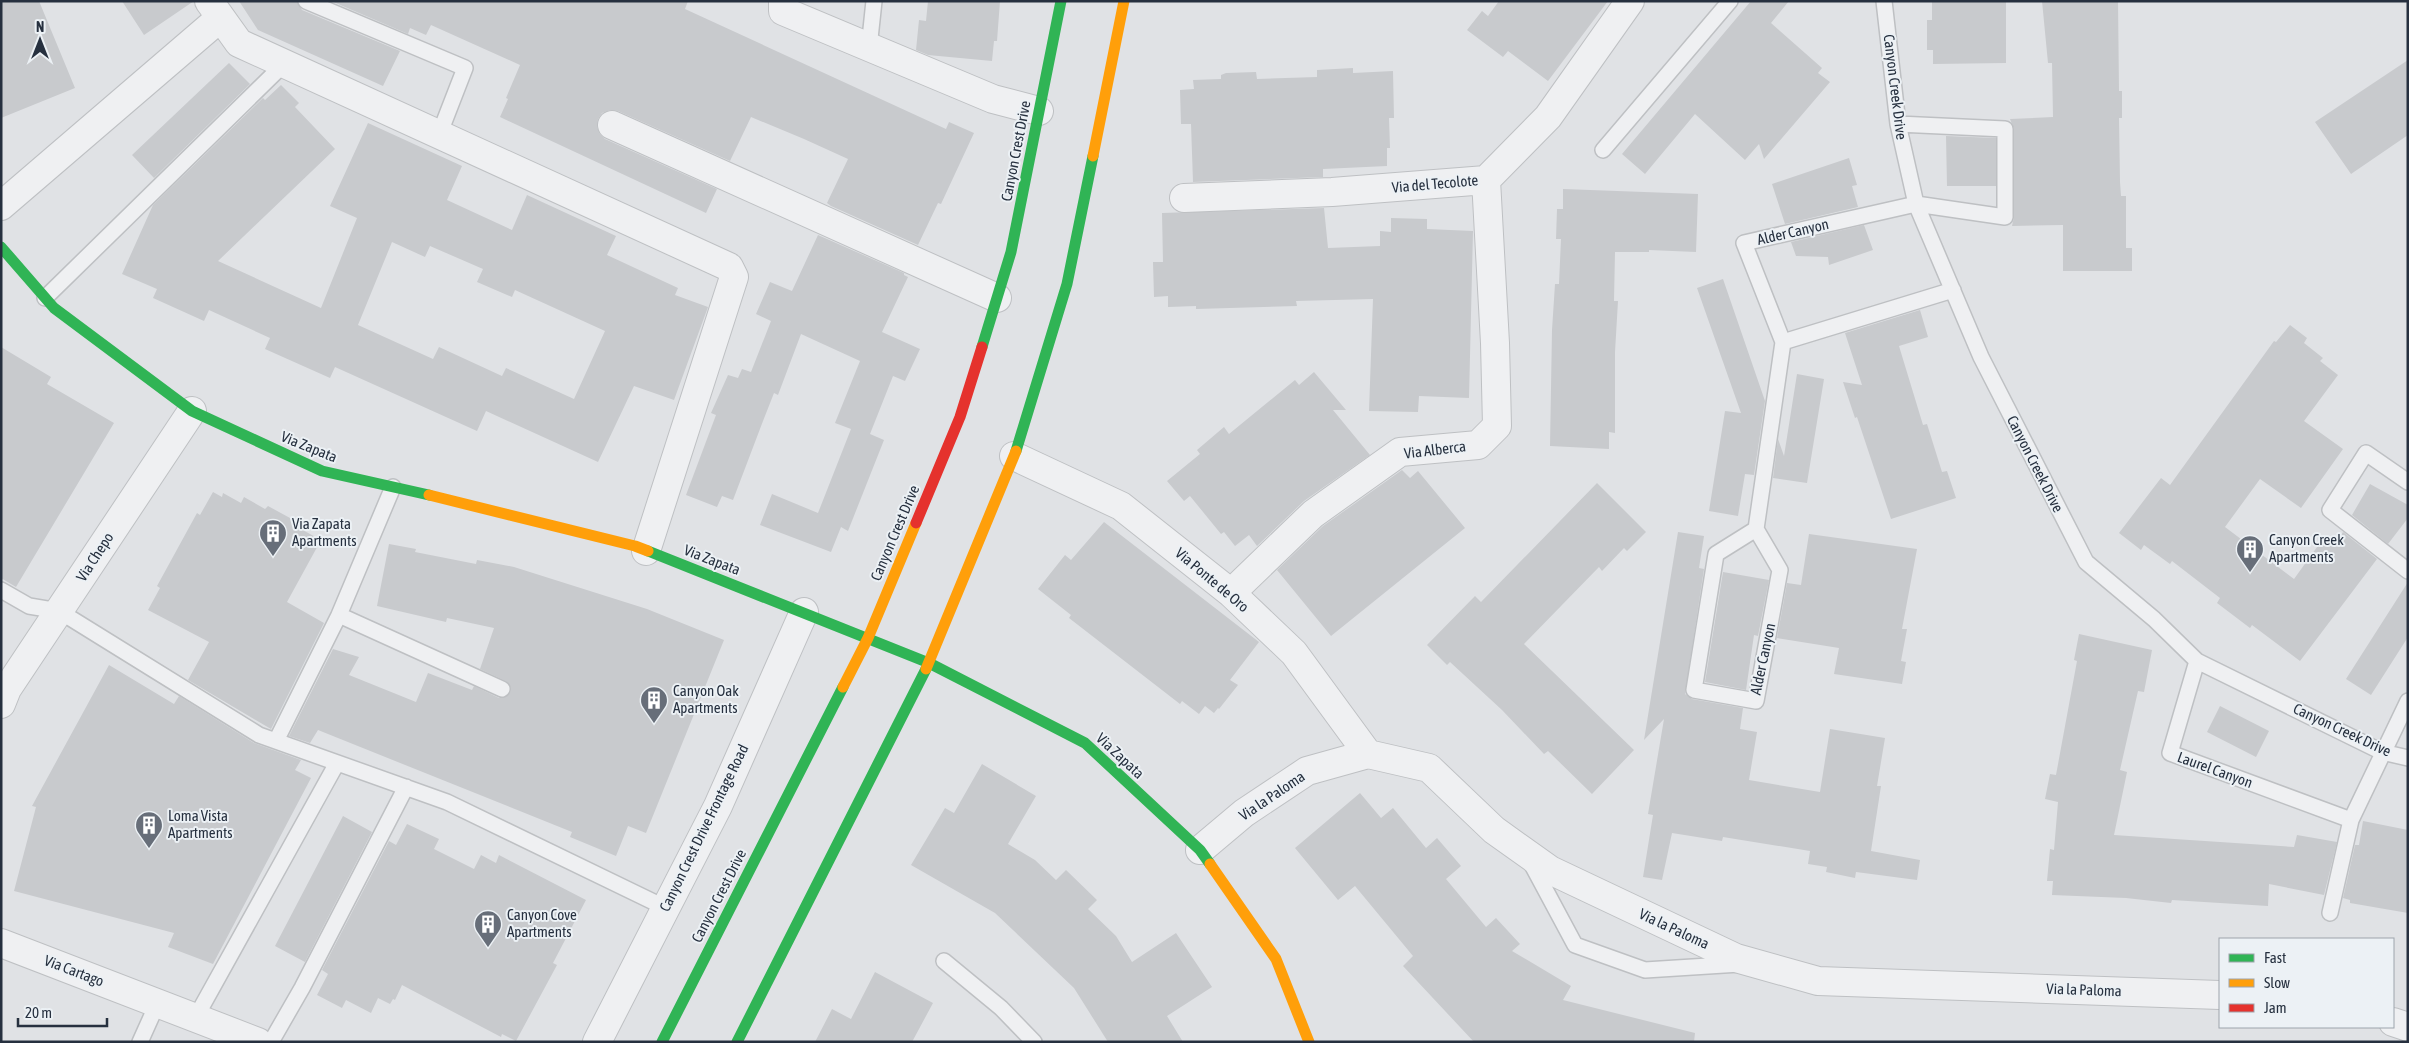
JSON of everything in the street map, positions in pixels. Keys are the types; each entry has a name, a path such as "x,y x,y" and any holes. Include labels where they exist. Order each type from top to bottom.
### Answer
{"main road":[{"name":"Canyon Crest Drive","path":"662,1042 868,638 960,416 1011,252 1061,1"},
{"path":"737,1042 929,663 1014,456 1067,284 1124,1"},
{"name":"Via Zapata","path":"1,247 54,308 192,411 322,471 616,541 646,550 929,663 1085,743 1200,850 1276,959 1309,1042"}],"street":[{"path":"783,1 783,11 869,48 993,99 1039,111"},
{"name":"Via del Tecolote","path":"1184,198 1332,192 1486,180 1548,117 1630,1"},
{"path":"1,206 215,10 239,43 728,267 734,277 646,550"},
{"path":"612,125 996,298"},
{"name":"Via Alberca","path":"1231,593 1314,514 1400,452 1478,445 1497,426 1495,343 1486,180"},
{"name":"Via Chepo","path":"2,699 192,411"},
{"name":"Via Ponte de Oro","path":"1014,456 1120,506 1231,593 1294,653 1368,754"},
{"name":"Canyon Crest Drive Frontage Road","path":"598,1042 718,806 804,612"},
{"name":"Via la Paloma","path":"1200,850 1244,813 1307,771 1368,754 1429,768 1494,830 1550,870 1736,958 1818,981 2219,995"},
{"name":"Via Cartago","path":"1,943 258,1042"},
{"path":"2394,1022 2408,1027"}],"lane":[{"path":"306,1 465,68 439,135"},
{"path":"869,48 874,1"},
{"path":"1603,150 1730,1"},
{"name":"Canyon Creek Drive","path":"1884,1 1898,124 1916,204 1981,357 2086,562 2154,619 2197,661 2382,752 2408,758"},
{"path":"46,298 284,64"},
{"path":"1898,124 2005,129 2005,217 1916,204"},
{"name":"Alder Canyon","path":"1756,529 1716,554 1694,690 1756,701 1780,570 1756,529 1783,342 1744,243 1916,204"},
{"path":"1783,342 1952,290"},
{"path":"2408,482 2366,453 2330,510 2408,571"},
{"path":"276,741 338,614 393,487"},
{"path":"1,590 30,606 59,611 222,714 259,735 447,802 666,908"},
{"path":"338,614 502,689"},
{"name":"Laurel Canyon","path":"2197,661 2170,754 2351,820"},
{"path":"2330,913 2351,820 2408,701"},
{"path":"196,1017 337,763"},
{"path":"271,1042 406,787"},
{"path":"1524,851 1575,944 1645,970 1755,963"},
{"path":"944,961 1001,1008 1034,1042"},
{"path":"140,1042 158,1002"}],"building":[{"path":"1,1 39,1 75,88 1,118"},
{"path":"122,1 194,1 144,35"},
{"path":"239,1 297,1 302,10 400,51 383,86 258,30"},
{"path":"331,1 688,1 685,9 946,129 949,122 974,133 941,204 938,203 918,245 827,203 848,159 804,139 751,117 730,161 618,111 610,110 602,113 598,119 597,127 605,139 717,189 706,213 500,117 520,65 431,25 426,35 410,28 408,34"},
{"path":"928,1 1000,1 997,41 994,41 992,61 928,55 916,50 919,20 926,21"},
{"path":"1499,1 1608,1 1548,81 1508,51 1503,57 1467,30 1482,11 1488,16"},
{"path":"1751,1 1789,1 1771,23 1822,68 1818,73 1830,82 1764,159 1759,144 1745,160 1695,114 1645,174 1622,154"},
{"path":"1932,1 2006,1 2006,63 1933,64 1933,50 1927,50 1927,20 1932,20"},
{"path":"2042,1 2118,1 2119,91 2122,91 2122,118 2119,118 2120,182 2121,196 2126,196 2126,248 2132,248 2132,271 2063,271 2063,225 2012,226 2014,217 2014,129 2010,119 2053,117 2052,63 2048,63"},
{"path":"2408,60 2408,135 2351,174 2315,122"},
{"path":"229,63 250,84 154,178 132,155"},
{"path":"1353,68 1353,73 1393,71 1394,118 1389,118 1390,148 1387,148 1387,166 1323,169 1323,177 1193,182 1191,124 1181,124 1180,90 1194,89 1193,80 1221,79 1221,75 1226,73 1256,72 1257,79 1317,77 1317,70"},
{"path":"281,85 299,103 295,107 335,149 218,261 321,308 357,218 330,206 368,123 462,166 447,200 512,230 527,195 616,236 607,255 678,288 675,295 708,307 674,400 634,386 598,462 486,411 477,431 335,367 330,378 265,349 270,338 209,310 204,321 153,298 157,289 122,274 153,205 263,98 265,100","holes":["392,242 425,257 430,246 483,269 477,282 512,297 515,290 605,331 574,399 506,368 502,376 439,347 433,359 358,325"]},
{"path":"1946,136 1996,138 1996,186 1947,186"},
{"path":"1849,158 1857,185 1852,186 1858,207 1785,224 1772,184"},
{"path":"1563,189 1698,194 1696,252 1649,250 1649,252 1615,252 1614,301 1618,301 1615,352 1615,433 1609,432 1609,449 1550,446 1552,330 1555,284 1559,284 1561,239 1556,239 1557,209 1563,209"},
{"path":"1324,208 1328,248 1380,246 1380,231 1391,232 1391,218 1427,219 1427,229 1473,231 1469,398 1419,396 1418,412 1369,411 1373,299 1296,301 1297,306 1196,309 1196,306 1168,307 1168,296 1154,297 1153,262 1163,262 1162,213"},
{"path":"1864,225 1873,250 1829,265 1828,257 1796,256 1791,242"},
{"path":"818,235 904,273 908,277 882,332 920,349 905,381 893,376 870,434 884,440 848,531 841,527 831,552 760,525 772,494 818,513 851,429 835,423 860,361 801,334 778,395 774,393 733,500 722,496 717,507 686,495 716,415 711,413 728,375 738,378 742,369 751,372 771,321 756,314 770,282 792,291"},
{"path":"1723,279 1765,401 1754,475 1745,474 1738,516 1709,511 1725,411 1741,413 1697,288"},
{"path":"1920,310 1928,337 1899,346 1923,425 1927,424 1942,472 1947,471 1956,498 1891,519 1857,417 1855,418 1843,382 1862,385 1845,333"},
{"path":"2290,325 2307,338 2304,343 2323,358 2320,361 2338,375 2304,421 2343,449 2301,508 2260,479 2225,527 2294,579 2325,536 2336,544 2343,532 2377,559 2300,661 2252,625 2250,628 2217,603 2220,598 2172,561 2170,564 2144,545 2141,550 2119,533 2161,478 2170,485 2274,341 2276,342"},
{"path":"1,347 51,377 47,384 114,423 16,587 1,578"},
{"path":"1314,372 1346,410 1333,410 1370,455 1304,501 1257,546 1249,535 1235,546 1224,532 1221,534 1190,496 1184,501 1167,481 1200,454 1197,450 1224,427 1229,434 1295,380 1299,385"},
{"path":"1797,374 1824,379 1807,483 1773,478 1778,439 1784,456"},
{"path":"1402,470 1410,478 1418,471 1465,528 1331,636 1277,570 1323,526"},
{"path":"1597,483 1646,532 1627,551 1624,548 1602,571 1599,567 1524,644 1634,750 1592,794 1548,751 1544,754 1502,710 1450,662 1447,665 1427,645 1475,596 1481,602"},
{"path":"2370,484 2408,505 2408,518 2388,544 2352,515"},
{"path":"213,492 222,497 223,493 241,503 244,497 265,509 268,506 301,524 299,528 321,540 287,602 324,623 271,729 188,680 209,642 148,610 160,588 157,586 197,513 200,515"},
{"path":"1104,522 1259,642 1230,680 1238,685 1214,713 1205,706 1199,714 1182,701 1180,704 1069,618 1071,615 1038,589 1065,555 1071,560"},
{"path":"1678,532 1704,536 1699,568 1704,569 1685,694 1692,699 1743,708 1740,729 1757,732 1749,780 1820,792 1830,729 1885,738 1877,786 1881,786 1871,851 1920,860 1917,880 1856,872 1855,878 1826,872 1827,867 1808,864 1810,851 1723,837 1722,841 1672,833 1662,880 1643,877 1653,815 1648,814 1664,719 1644,740"},
{"path":"1809,534 1917,549 1902,629 1907,629 1901,661 1906,662 1902,684 1834,674 1839,648 1777,638 1787,583 1801,585"},
{"path":"389,544 416,549 415,552 476,564 477,560 514,567 647,609 724,640 646,833 628,826 616,856 570,837 572,832 318,730 310,743 289,736 333,649 359,657 349,675 416,702 428,673 472,690 474,686 499,698 503,698 510,693 511,688 506,681 480,669 494,628 447,618 446,622 377,606"},
{"path":"1723,572 1769,580 1758,636 1754,635 1746,690 1705,682"},
{"path":"2408,582 2408,637 2371,695 2346,679"},
{"path":"2079,634 2152,650 2144,692 2138,691 2120,770 2127,772 2114,835 2294,847 2297,835 2337,842 2324,895 2269,884 2268,906 2172,900 2171,903 2126,898 2052,895 2053,881 2047,881 2050,849 2054,850 2058,802 2045,799 2050,774 2056,775 2077,661 2074,660"},
{"name":"Loma Vista Apartments","path":"109,665 174,704 179,696 254,743 301,760 295,770 311,778 213,964 168,947 174,933 14,891 36,807 32,806"},
{"path":"2220,706 2269,731 2256,757 2207,732"},
{"path":"982,764 1036,796 1008,844 1035,860 1056,880 1066,870 1097,900 1088,909 1116,936 1132,962 1176,933 1212,987 1167,1016 1183,1042 1108,1042 1074,988 995,913 911,865 945,808 954,813"},
{"path":"1360,793 1381,818 1393,808 1426,848 1437,838 1461,866 1446,879 1486,927 1496,918 1520,944 1512,951 1571,986 1563,1000 1695,1033 1694,1042 1474,1042 1403,966 1413,956 1355,886 1338,900 1295,848"},
{"path":"343,816 372,832 305,962 275,946"},
{"path":"2363,821 2408,830 2408,913 2350,903 2350,900 2343,898 2355,845 2359,845"},
{"path":"407,824 439,839 434,849 474,869 481,855 496,863 499,855 586,900 553,963 557,965 516,1041 502,1034 501,1037 402,985 395,1000 393,999 390,1004 378,998 371,1013 346,1000 342,1008 317,995 328,974 322,970 389,841 396,845"},
{"path":"875,972 933,1003 912,1042 815,1042 832,1009 851,1019"}],"traffic: fast":[{"path":"982,347 1011,252 1061,1"},
{"path":"1016,451 1067,284 1093,156"},
{"path":"1,247 54,308 192,411 322,471 429,495"},
{"path":"648,551 929,663 1085,743 1200,850 1210,864"},
{"path":"737,1042 926,669"},
{"path":"662,1042 843,687"}],"traffic: slow":[{"path":"1093,156 1124,1"},
{"path":"926,669 1016,451"},
{"path":"429,495 635,546 648,551"},
{"path":"843,687 868,638 916,523"},
{"path":"1210,864 1276,959 1309,1042"}],"traffic: jam":[{"path":"916,523 960,417 982,347"}],"place":[{"name":"Via Zapata Apartments","path":"273,557"},
{"name":"Canyon Creek Apartments","path":"2250,573"},
{"name":"Canyon Oak Apartments","path":"654,724"},
{"name":"Loma Vista Apartments","path":"149,849"},
{"name":"Canyon Cove Apartments","path":"488,948"}]}
